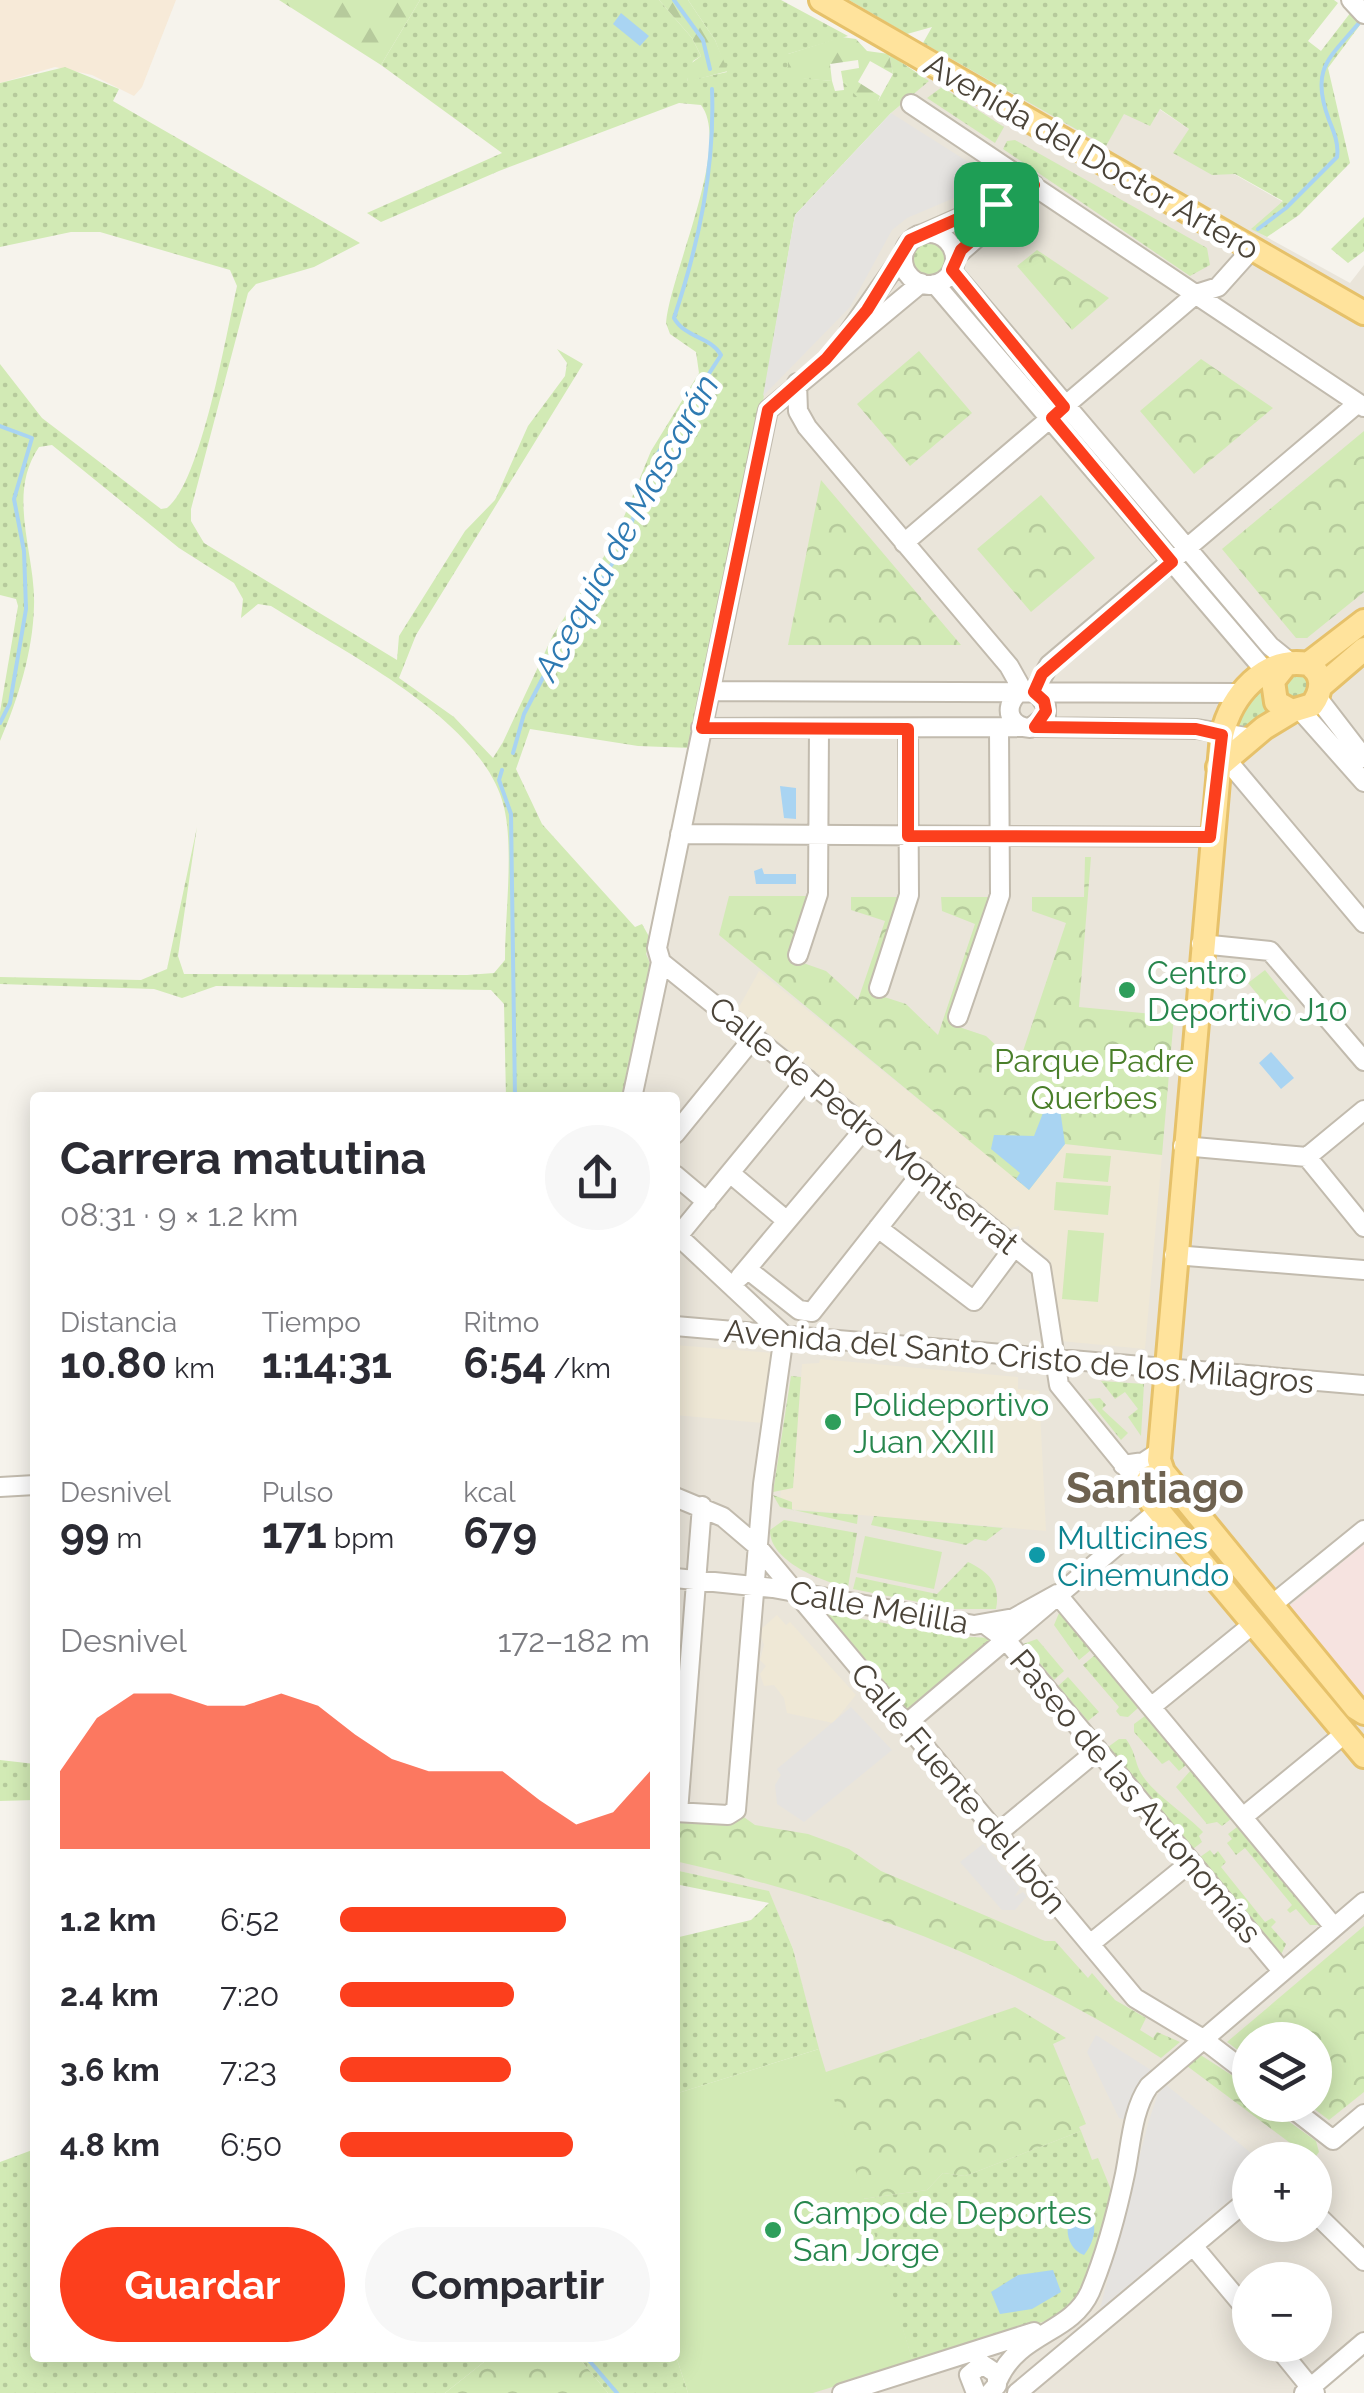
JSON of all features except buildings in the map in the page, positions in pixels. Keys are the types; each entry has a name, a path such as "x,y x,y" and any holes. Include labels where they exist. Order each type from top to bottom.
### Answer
{"main road":[{"name":"Avenida del Doctor Artero","path":"820,0 1364,313"},
{"path":"1354,1730 1272,1605 1163,1467 1164,1370 1222,735 1239,693 1364,621"},
{"path":"1222,763 1308,701 1364,648"},
{"path":"1285,669 1276,702 1308,701"},
{"path":"1285,669 1318,673 1308,701"},
{"path":"1163,1467 1143,1488 1157,1510 1251,1624 1354,1730"},
{"path":"1251,1624 1269,1627 1272,1605"}],"street":[{"path":"1351,0 1364,14"},
{"path":"912,104 1361,405 1050,665 1009,711 1028,727"},
{"path":"826,359 880,294 910,240 1034,185"},
{"path":"633,1092 662,962 657,948 764,424 779,397 953,264 1034,185"},
{"path":"925,233 945,238 953,264 1058,412 1172,562 1285,669"},
{"path":"904,543 1196,294 1218,287 1252,249"},
{"path":"903,255 907,272 928,283 1058,412 1188,550 1285,669"},
{"path":"796,383 798,411 807,427 1046,711 1028,727"},
{"path":"764,424 788,419 807,427"},
{"path":"710,690 1239,693"},
{"path":"1308,701 1364,758"},
{"path":"1308,701 1364,782"},
{"path":"702,728 1196,729 1252,738"},
{"path":"798,955 818,894 819,728"},
{"path":"879,988 909,896 908,729"},
{"path":"958,1017 1000,895 999,729"},
{"path":"1222,763 1364,923"},
{"path":"680,834 1210,837"},
{"path":"1201,944 1270,951 1364,1061"},
{"name":"Calle de Pedro Montserrat","path":"662,962 1043,1271 1053,1359 1063,1392 1143,1488"},
{"path":"680,1128 754,1037"},
{"path":"680,1234 807,1080"},
{"path":"1183,1146 1306,1157 1364,1110"},
{"path":"734,1285 866,1127"},
{"path":"1306,1157 1364,1227"},
{"path":"747,1269 806,1315 923,1172"},
{"path":"730,1173 787,1221"},
{"path":"680,1180 707,1202"},
{"path":"878,1228 974,1301 1015,1246"},
{"path":"680,1238 784,1335 756,1546 734,1813 680,1812"},
{"path":"1174,1255 1364,1270"},
{"name":"Avenida del Santo Cristo de los Milagros","path":"680,1326 1364,1386"},
{"path":"906,1724 1157,1510 1165,1496 1163,1467 1144,1462 1123,1465"},
{"path":"0,1487 30,1486"},
{"name":"Calle Fuente del Ibón","path":"680,1499 732,1523 756,1546 1136,1998 1232,2062"},
{"path":"680,1776 702,1506"},
{"path":"1272,1605 1364,1530"},
{"name":"Calle Melilla","path":"680,1579 794,1592 964,1625 986,1625 1024,1614 1057,1594"},
{"name":"Paseo de las Autonomías","path":"1057,1594 1334,1927"},
{"path":"1151,1707 1251,1624"},
{"name":"Paseo de las Autonomías","path":"986,1625 1006,1640 1282,1971"},
{"path":"1243,1817 1354,1730"},
{"path":"998,1834 1098,1750"},
{"path":"1090,1944 1191,1862"},
{"path":"1002,2389 1018,2349 1076,2313 1088,2294 1124,2180 1142,2095 1364,1902"},
{"path":"1310,2122 1333,2140 1364,2114"},
{"path":"1002,2389 1022,2384 1232,2213"},
{"path":"1332,2230 1364,2261"},
{"path":"1194,2246 1232,2292"},
{"path":"842,2393 1054,2326"},
{"path":"976,2393 968,2378 1022,2335"},
{"path":"1289,2362 1310,2391 1364,2342"},
{"path":"958,2357 994,2368 1002,2389"}],"shaded area":[{"path":"0,0 176,0 142,87 134,96 92,75 55,67 0,83"},
{"path":"939,52 1106,145 1124,113 1159,109 1189,129 1212,174 1234,174 1283,202 1252,229 1350,283 1364,265 1364,2342 1304,2393 688,2393 678,2362 680,2092 818,2050 793,1949 769,1892 680,1871 680,1092 628,1092 646,954 763,396 891,113 910,97"},
{"path":"891,113 984,172 987,184 907,218 892,230 850,307 763,396 795,215"},
{"path":"759,971 1029,1189 1065,1144 1162,1155 1145,1349 1060,1341 1050,1260 1020,1236 1019,1226 1010,1228 738,1009"},
{"path":"680,1345 774,1353 762,1423 680,1415"},
{"path":"820,1359 1018,1377 1018,1389 1039,1391 1046,1531 791,1509 780,1501 781,1487 793,1487 802,1364 819,1363"},
{"path":"1364,1544 1364,1696 1288,1607"},
{"path":"777,1615 786,1625 790,1622 856,1695 833,1723 787,1713 784,1698 774,1685 764,1686 760,1674 766,1666 760,1660 764,1645 759,1631"},
{"path":"851,1707 892,1750 804,1822 777,1804 775,1785 781,1775 777,1769"},
{"path":"983,1844 1020,1888 1014,1897 1023,1892 1027,1896 1015,1910 1002,1910 960,1862"},
{"path":"1096,2035 1154,2072 1135,2091 1127,2120 1119,2118 1087,2052"},
{"path":"1166,2085 1237,2142 1232,2142 1232,2198 1100,2309 1149,2120 1158,2094"}],"green space":[{"path":"279,0 420,0 381,65"},
{"path":"420,0 659,0 692,38 701,56 693,61 687,81 727,72 715,40 688,0 781,0 848,36 788,54 793,77 832,81 835,91 844,90 843,82 878,101 893,74 889,54 929,81 891,113 795,215 762,407 691,748 638,746 530,729 516,769 542,824 635,927 642,924 651,940 646,954 653,970 628,1092 506,1092 504,1004 491,990 216,986 182,998 154,989 0,984 0,977 141,980 167,969 197,827 178,956 184,974 467,975 494,973 505,960 507,824 491,775 469,745 407,691 271,606 258,604 241,618 243,599 234,583 179,548 52,445 39,447 29,465 25,485 23,505 33,586 33,623 23,675 0,741 0,712 18,606 16,599 0,595 0,364 42,418 161,509 167,508 191,469 201,438 237,286 230,270 100,232 71,232 0,247 0,83 65,67 119,89 113,101 360,243 314,267 256,284 248,293 191,521 204,543 397,660 399,636 465,531 495,500 528,426 565,376 567,363 557,349 583,364 416,635 399,678 454,717 493,758 503,742 553,635 614,541 651,451 699,373 696,352 670,334 666,323 705,179 709,124 701,105 679,103 499,171 381,222 367,213 502,153 381,65"},
{"path":"659,0 688,0 715,40 728,71 687,82 689,65 701,56 692,38"},
{"path":"849,0 1334,0 1338,3 1308,41 1321,51 1351,12 1363,21 1328,68 1350,163 1299,215 1267,237 1251,229 1283,201 1235,174 1212,175 1173,153 1189,129 1160,109 1150,126 1124,114 1106,146 923,43 932,27 907,34"},
{"path":"842,37 856,39 867,51 889,54 893,74 870,61 858,82 880,96 878,101 860,100 843,82 841,71 859,68 858,60 830,64 832,81 784,77 781,73 788,67 788,54"},
{"path":"942,87 1004,127 995,143 927,98"},
{"path":"1015,140 1207,248 1210,265 1190,276 1003,149 1007,141"},
{"path":"1364,217 1364,251 1348,263 1331,249"},
{"path":"929,239 943,245 949,259 943,273 929,279 915,273 909,259 915,245"},
{"path":"1037,250 1109,298 1072,330 1017,266"},
{"path":"919,351 972,413 910,466 857,404"},
{"path":"1201,359 1273,408 1194,474 1140,411"},
{"path":"1364,431 1364,592 1307,638 1296,638 1222,549"},
{"path":"821,480 961,645 788,645"},
{"path":"1041,495 1095,558 1031,612 977,549"},
{"path":"1304,672 1313,691 1291,704 1280,688 1287,675"},
{"path":"1262,688 1270,711 1240,732 1233,724 1250,694"},
{"name":"Parque Padre Querbes","path":"1085,857 1091,857 1079,1007 1174,1016 1162,1155 1065,1144 1029,1190 719,935 729,896 813,896 792,959 826,971 858,1000 885,921 851,910 851,897 904,897 872,993 906,1004 938,1035 975,924 942,911 941,897 994,897 950,1024 986,1036 1018,1066 1066,923 1032,911 1032,897 1084,897"},
{"path":"1265,970 1294,1006 1278,1019 1248,983"},
{"path":"1066,1153 1111,1156 1108,1182 1063,1178"},
{"path":"1056,1182 1111,1186 1108,1215 1054,1210"},
{"path":"1068,1230 1104,1233 1098,1302 1062,1299"},
{"path":"791,1376 801,1377 793,1488 773,1492"},
{"path":"1101,1381 1144,1384 1141,1436 1128,1417 1138,1409 1125,1392 1115,1399"},
{"path":"1100,1398 1106,1405 1102,1409 1128,1433 1121,1440 1088,1399"},
{"path":"773,1495 792,1502 792,1510 780,1507"},
{"path":"794,1510 858,1515 857,1524"},
{"path":"874,1516 1003,1528 986,1541 975,1539 966,1545 871,1525"},
{"path":"784,1520 857,1533 848,1587 812,1575 778,1551 770,1530"},
{"path":"865,1536 942,1552 934,1589 857,1573"},
{"path":"968,1562 992,1580 997,1593 996,1609 953,1609 853,1589 856,1577 937,1594"},
{"path":"826,1612 952,1636 992,1638 907,1709"},
{"path":"1059,1613 1091,1650 1079,1660 1054,1625"},
{"path":"1037,1639 1064,1671 1054,1680 1023,1644"},
{"path":"1095,1655 1138,1708 1128,1717 1120,1716 1116,1711 1119,1707 1083,1665"},
{"path":"1068,1677 1099,1712 1088,1721 1058,1686"},
{"path":"1145,1716 1186,1765 1179,1771 1169,1760 1162,1764 1134,1732 1134,1724"},
{"path":"1126,1739 1150,1785 1203,1832 1199,1836 1202,1842 1193,1849 1108,1747"},
{"path":"0,1760 30,1763 30,1800 0,1801"},
{"path":"1191,1770 1231,1819 1222,1826 1217,1822 1207,1824 1176,1787"},
{"path":"741,1815 755,1825 808,1834 849,1849 881,1871 1045,1941 1055,1941 1088,1978 1092,1973 1115,2000 1146,2018 1140,2030 1153,2038 1157,2032 1180,2042 1161,2058 1046,1992 927,1938 804,1895 680,1862 680,1819"},
{"path":"1237,1827 1319,1925 1310,1925 1296,1909 1290,1913 1287,1910 1292,1905 1245,1848 1236,1855 1227,1843 1232,1839 1228,1834"},
{"path":"1210,1850 1214,1855 1218,1851 1226,1862 1221,1867 1265,1922 1272,1918 1276,1922 1271,1927 1286,1944 1281,1955 1200,1857"},
{"path":"680,1871 769,1891 793,1949 819,2049 680,2092 680,1937 751,1920 769,1903 680,1885"},
{"path":"1364,1926 1364,2092 1332,2118 1332,2022 1251,2022"},
{"path":"1015,2007 1066,2038 1053,2044 1086,2124 1079,2127 1081,2131 965,2176 943,2173 927,2190 862,2199 823,2073"},
{"name":"Campo de Deportes San Jorge","path":"819,2049 913,2362 813,2393 688,2393 678,2362 680,2092"},
{"path":"1196,2052 1232,2075 1232,2100 1183,2063"},
{"path":"1262,2122 1290,2122 1316,2142 1289,2142"},
{"path":"1081,2131 1092,2160 1098,2158 1114,2197 1077,2300 1062,2316 913,2362 862,2199 927,2190 943,2173 965,2176"},
{"path":"30,2151 30,2362 484,2362 445,2393 0,2393 0,2162"},
{"path":"484,2362 582,2362 608,2393 445,2393"},
{"path":"582,2362 678,2362 688,2393 608,2393"}],"water":[{"path":"621,13 649,36 640,46 613,24"},
{"path":"780,786 796,788 796,819 784,818"},
{"path":"762,868 764,874 796,874 796,884 756,884 754,871"},
{"path":"1271,1052 1294,1078 1281,1089 1259,1063"},
{"path":"1050,1095 1059,1102 1065,1144 1029,1190 1016,1179 1020,1173 991,1149 994,1135 1034,1136"},
{"path":"1082,2207 1094,2223 1091,2243 1084,2255 1073,2246 1068,2229 1068,2224 1075,2225"},
{"path":"1053,2270 1061,2292 1032,2309 1000,2314 991,2292 1018,2275"}],"waterway":[{"name":"Acequia de Mascarán","path":"674,0 703,40 710,69"},
{"path":"1258,229 1286,208 1337,157 1336,138 1323,102 1323,75 1333,54 1363,18"},
{"name":"Acequia de Mascarán","path":"513,753 524,714 562,641 621,550 658,453 721,355 711,344 684,330 674,318 704,205 711,148 712,89"},
{"name":"Acequia de Mascarán","path":"0,426 32,438 14,499 24,551 26,609 10,703 0,723"},
{"name":"Acequia de Mascarán","path":"502,770 499,780 511,814 515,1092"},
{"name":"Acequia de Mascarán","path":"590,2362 617,2393"}],"place":[{"name":"Centro Deportivo J10","path":"1127,990"},
{"name":"Polideportivo Juan XXIII","path":"833,1422"},
{"name":"Multicines Cinemundo","path":"1037,1555"},
{"name":"Campo de Deportes San Jorge","path":"773,2230"}],"district":[{"name":"Santiago","path":"1155,1488"}],"route":[{"path":"1034,185 954,257 952,270 959,284 1064,407 1052,418 1172,562 1042,674 1034,692 1044,701 1046,716 1035,727 1196,729 1222,735 1210,837 908,836 908,729 702,728 768,410 826,359 867,310 910,240 996,204 1034,185"}]}
